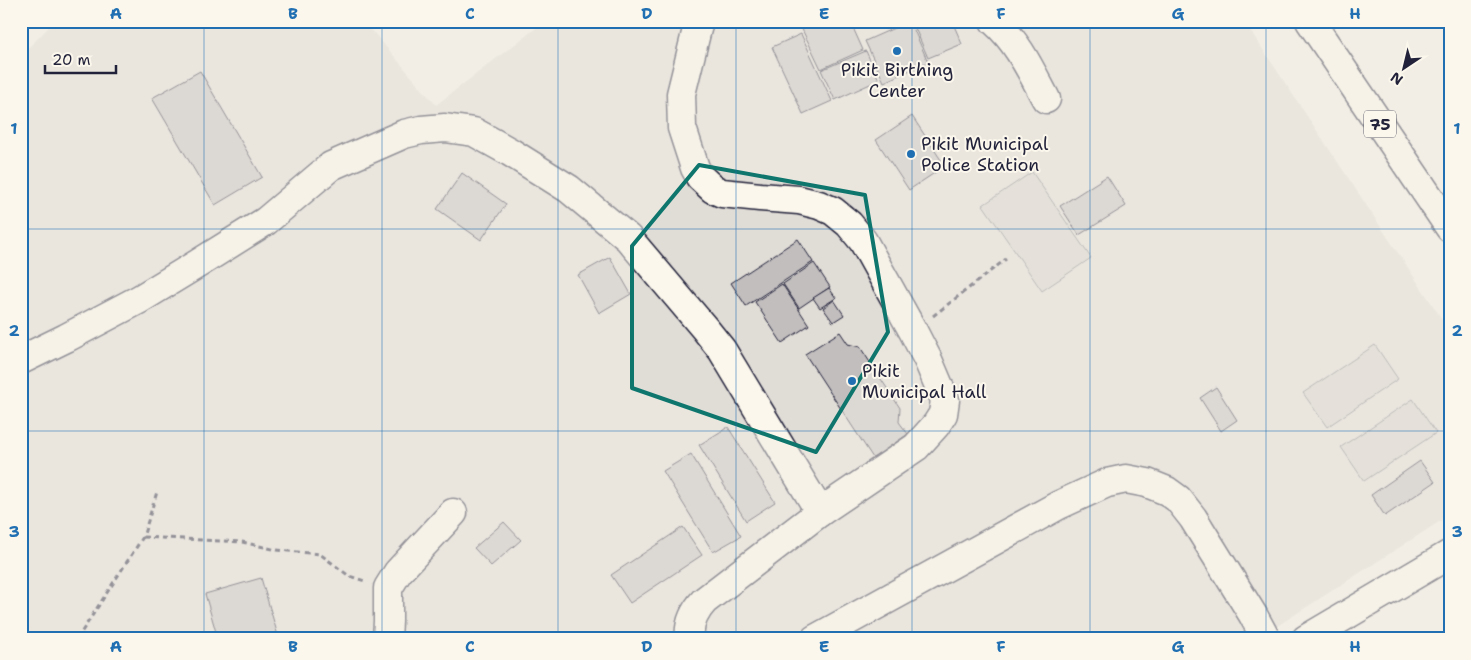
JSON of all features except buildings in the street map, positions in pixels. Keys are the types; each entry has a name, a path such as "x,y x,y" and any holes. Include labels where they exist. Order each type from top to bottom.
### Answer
{"main road":[{"path":"690,639 691,620 704,601 820,512 916,448 936,425 942,414 945,400 913,331 863,241 849,224 833,212 819,205 800,200 760,198 722,193 713,189 700,177 694,168 682,128 682,94 699,21"},
{"path":"994,21 1004,30 1026,60 1046,99"},
{"name":"75","path":"1310,21 1450,228"},
{"path":"21,360 140,299 199,263 266,221 331,166 404,134 445,128 474,132 569,189 628,238 722,350 820,512"},
{"path":"815,639 1059,505 1107,483 1126,479 1160,488 1178,499 1198,526 1266,639"},
{"path":"386,639 388,588 398,572 453,512"},
{"path":"1306,639 1450,554"}],"path":[{"path":"913,331 1006,260"},
{"path":"77,639 143,537 158,492"},
{"path":"143,537 242,542 277,550 320,554 349,576 388,588"}],"highlighted area":[{"path":"699,165 865,195 888,332 816,452 632,388 632,246"}],"shaded area":[{"path":"55,21 364,21 436,105 545,21 1244,21 1450,331 1450,515 1257,639 21,639 21,55"},
{"path":"1032,172 1091,258 1042,291 983,205"},
{"path":"1375,345 1398,379 1327,427 1303,393"},
{"path":"1413,399 1436,433 1364,481 1341,447"}],"place":[{"name":"Pikit Birthing Center","path":"897,51"},
{"name":"Pikit Municipal Police Station","path":"911,154"},
{"name":"Pikit Municipal Hall","path":"852,381"}]}
